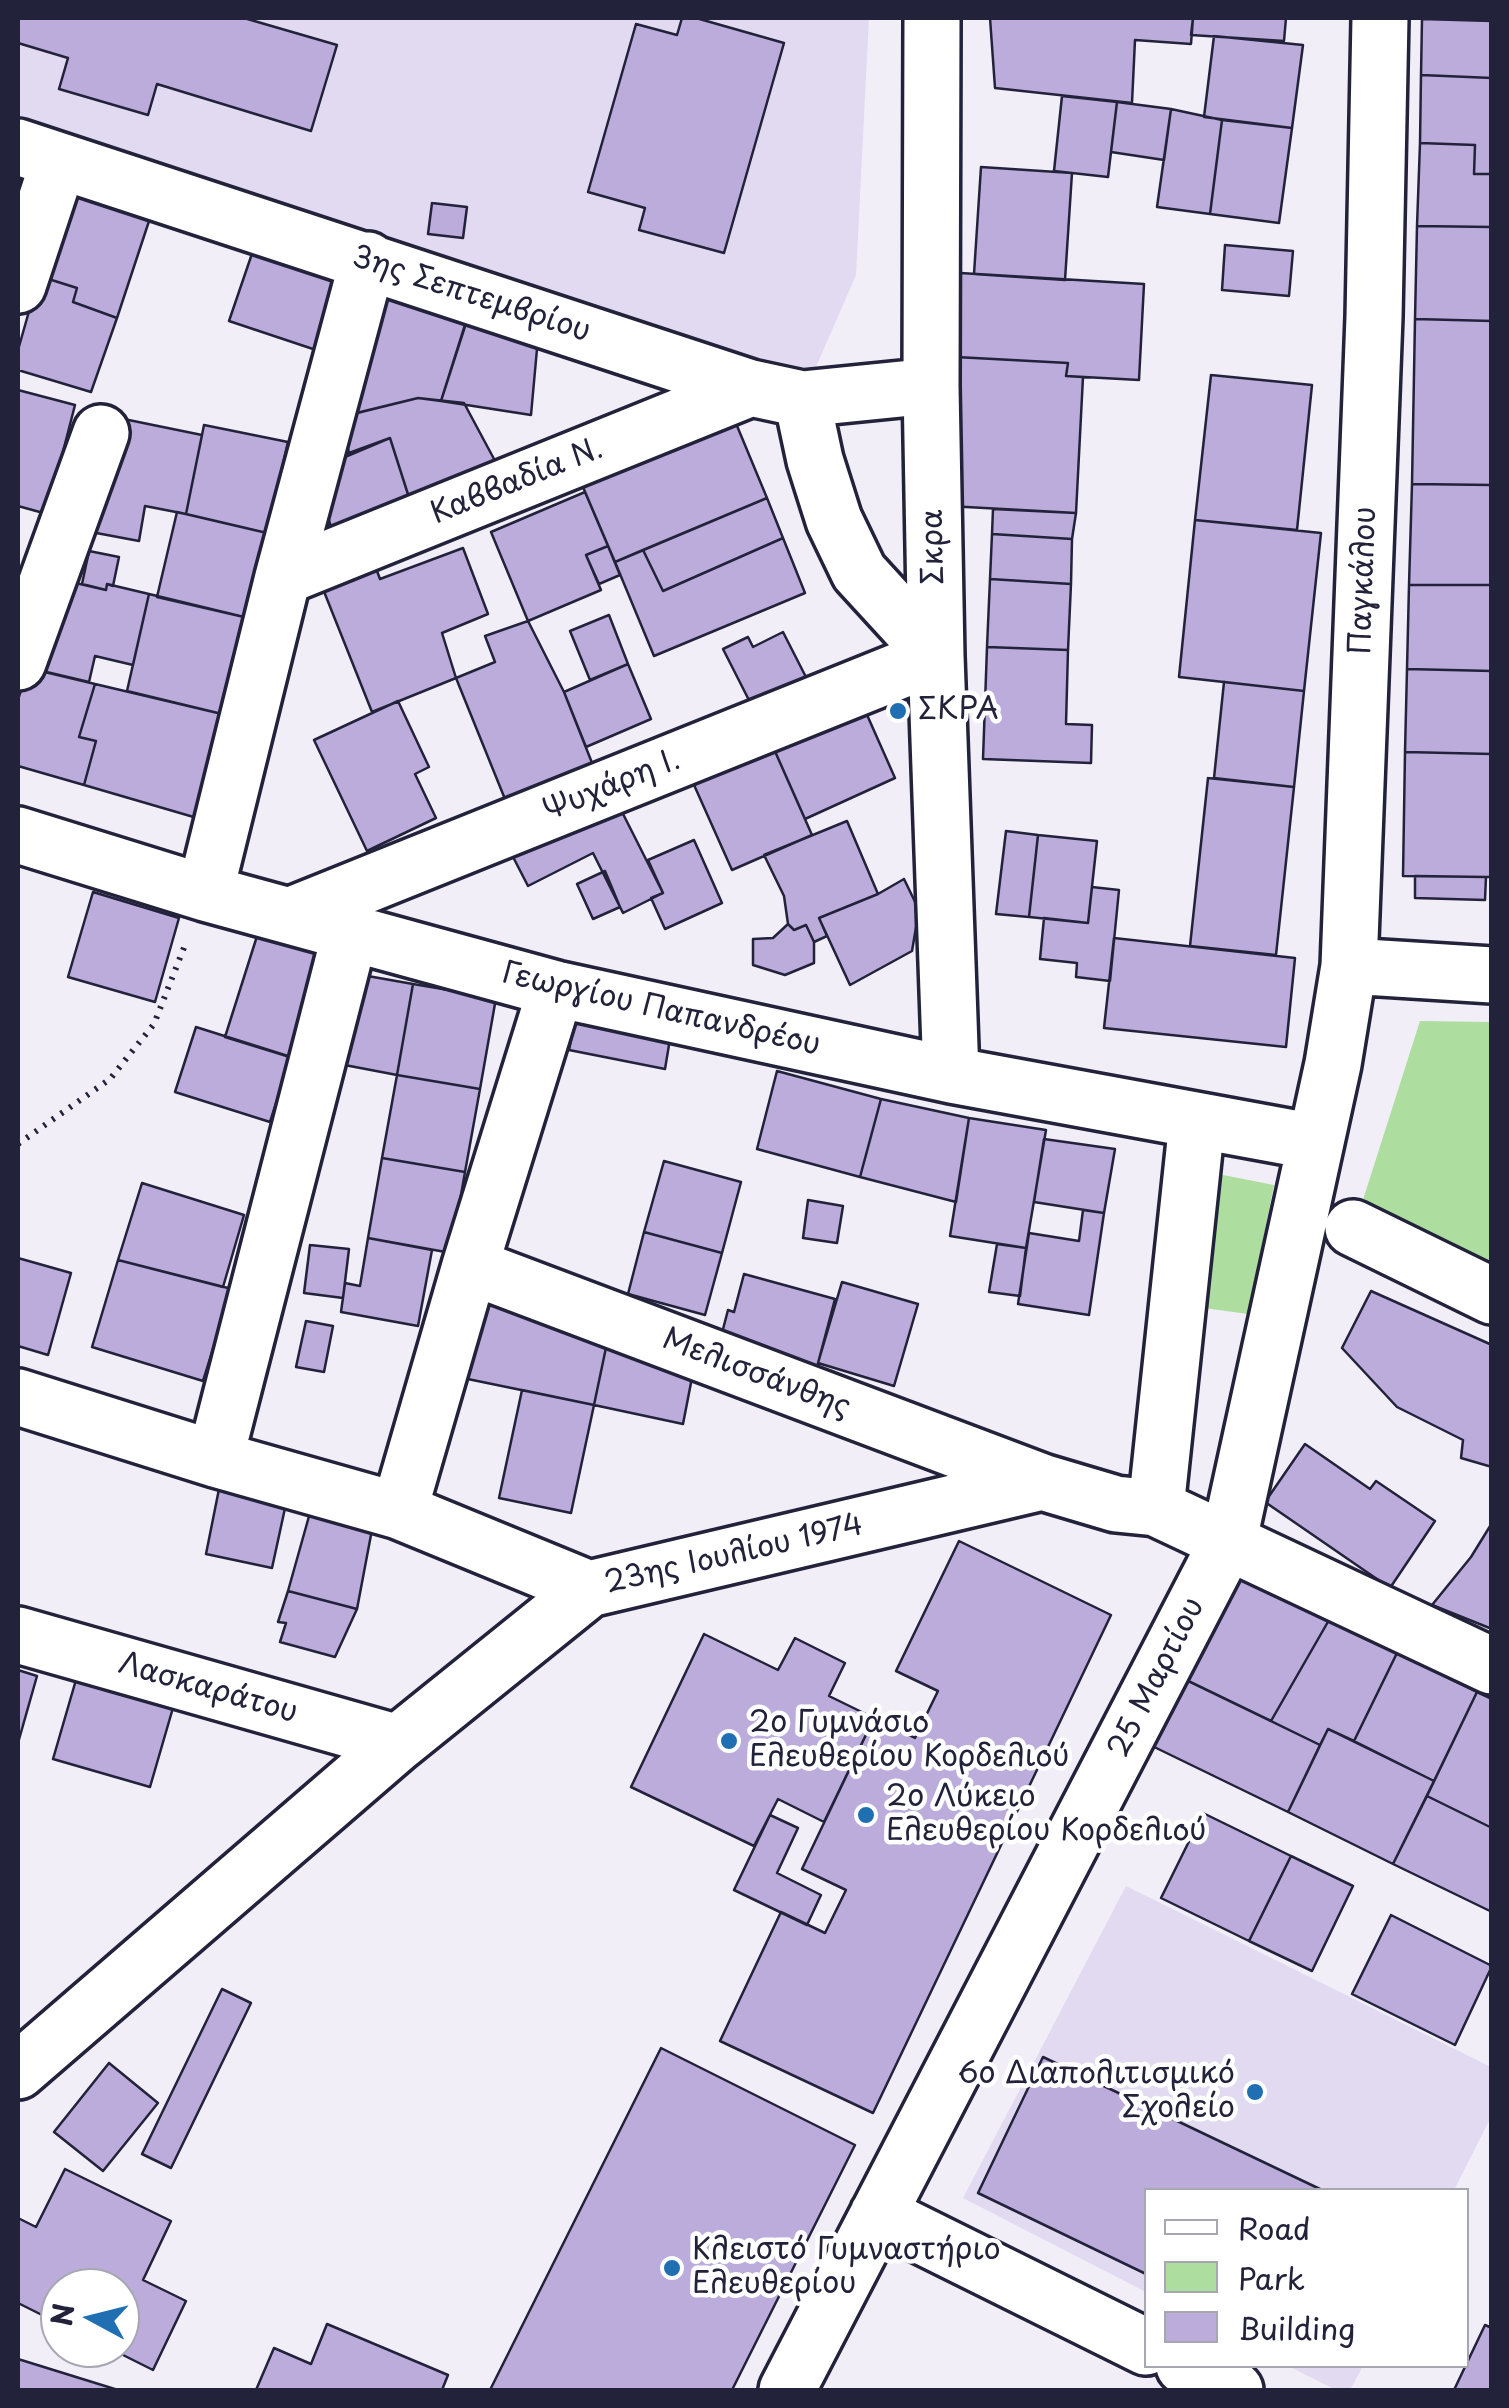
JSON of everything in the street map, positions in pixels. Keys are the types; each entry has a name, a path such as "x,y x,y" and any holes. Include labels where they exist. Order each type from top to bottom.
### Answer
{"street":[{"name":"Σκρα","path":"932,18 930,386 952,1075"},
{"name":"Παγκάλου","path":"1315,1142 1333,1064 1348,966 1374,317 1380,18"},
{"name":"3ης Σεπτεμβρίου","path":"38,154 776,394 930,386"},
{"path":"18,285 38,154"},
{"path":"206,894 283,577 368,260"},
{"path":"776,394 815,460 834,520 859,572 936,656"},
{"name":"Καββαδία Ν.","path":"283,577 776,394"},
{"path":"18,662 100,433"},
{"name":"Ψυχάρη Ι.","path":"288,916 936,656"},
{"name":"Γεωργίου Παπανδρέου","path":"18,836 206,894 556,989 952,1075 1315,1142"},
{"path":"215,1459 350,934"},
{"path":"1348,966 1492,975"},
{"path":"399,1512 556,989"},
{"path":"1156,1508 1197,1122"},
{"name":"25 Μαρτίου","path":"787,2390 1229,1540 1315,1142"},
{"path":"1353,1228 1492,1296"},
{"name":"Μελισσάνθης","path":"470,1266 1042,1482"},
{"name":"23ης Ιουλίου 1974","path":"18,1397 399,1512 589,1590 1042,1482 1116,1504 1156,1508 1492,1666"},
{"path":"18,2071 398,1743 589,1590"},
{"name":"Λασκαράτου","path":"18,1635 398,1743"},
{"path":"878,2214 1144,2346"},
{"path":"1188,2368 1235,2390"}],"path":[{"path":"18,1144 110,1079 154,1024 206,894"}],"shaded area":[{"path":"18,18 869,18 856,275 802,399 18,147"},
{"name":"6ο Διαπολιτισμικό Σχολείο","path":"1126,1886 1491,2067 1491,2117 1455,2188 1144,2188 1144,2291 963,2198"},
{"path":"1292,2368 1362,2368 1350,2390 1336,2390"}],"green space":[{"path":"1420,1021 1491,1022 1491,1270 1361,1206"},
{"path":"1218,1174 1274,1185 1248,1314 1197,1307"}],"building":[{"path":"18,18 244,18 337,45 311,131 157,84 148,115 59,89 68,58 18,43"},
{"path":"682,18 696,18 784,43 724,253 639,230 645,208 588,192 636,24 677,35"},
{"path":"990,18 1193,18 1191,44 1135,40 1132,103 995,88"},
{"path":"1193,18 1286,18 1284,41 1191,35"},
{"path":"1422,19 1492,21 1492,78 1421,75"},
{"path":"1214,36 1303,45 1292,128 1204,117"},
{"path":"1421,75 1492,78 1492,174 1474,174 1475,145 1420,143"},
{"path":"1062,96 1117,102 1108,177 1054,171"},
{"path":"1117,102 1171,109 1164,160 1111,152"},
{"path":"1171,109 1222,120 1210,214 1157,207"},
{"path":"1222,120 1292,128 1279,223 1210,214"},
{"path":"1420,143 1475,145 1474,174 1492,174 1492,227 1417,226"},
{"path":"981,167 1072,173 1065,280 974,274"},
{"path":"71,182 153,209 117,318 73,302 77,288 39,276"},
{"path":"432,203 467,207 463,238 428,234"},
{"path":"1417,226 1492,227 1492,321 1415,319"},
{"path":"257,239 354,273 328,354 229,321"},
{"path":"1225,245 1293,251 1289,296 1222,290"},
{"path":"960,273 1144,284 1139,380 1066,376 1068,363 956,357"},
{"path":"39,276 77,288 73,302 117,318 91,392 18,370 18,350"},
{"path":"374,279 470,309 441,401 418,398 341,417"},
{"path":"468,317 539,327 531,415 441,401"},
{"path":"1415,319 1492,321 1492,485 1412,484"},
{"path":"956,357 1068,363 1066,376 1083,377 1076,513 948,506"},
{"path":"1211,375 1312,385 1297,530 1195,520"},
{"path":"18,390 75,405 47,514 18,506"},
{"path":"418,398 464,403 501,472 413,510 390,438 349,453 340,417"},
{"path":"730,409 767,498 615,562 577,473"},
{"path":"114,417 202,435 186,514 145,506 139,541 91,532"},
{"path":"204,425 288,442 267,533 186,514"},
{"path":"390,438 413,510 334,537 314,470"},
{"path":"1412,484 1492,485 1492,585 1409,585"},
{"path":"585,492 608,546 586,555 601,590 528,621 491,532"},
{"path":"767,498 783,538 663,591 643,550"},
{"path":"993,509 1076,513 1072,539 992,534"},
{"path":"177,512 267,533 244,617 157,597"},
{"path":"1195,520 1321,533 1304,691 1179,677"},
{"path":"992,534 1072,539 1071,584 990,579"},
{"path":"783,538 805,593 654,656 615,562 643,550 663,591"},
{"path":"608,546 620,575 599,584 586,555"},
{"path":"463,548 488,614 442,633 456,678 372,712 321,584 374,563 380,579"},
{"path":"89,551 119,557 113,586 107,584 106,590 82,584"},
{"path":"54,578 106,590 107,584 149,594 133,665 95,656 89,682 38,670"},
{"path":"990,579 1071,584 1068,650 987,647"},
{"path":"1409,585 1492,585 1492,671 1407,669"},
{"path":"149,594 244,617 222,714 127,691"},
{"path":"609,615 628,664 590,680 570,631"},
{"path":"528,621 564,692 596,773 509,809 456,678 495,662 485,636"},
{"path":"783,632 810,685 756,714 723,649 748,637 753,647"},
{"path":"987,647 1068,650 1066,724 1092,725 1091,763 983,759"},
{"path":"628,664 651,719 586,747 564,692"},
{"path":"28,668 95,684 79,737 96,741 84,785 18,766 18,700"},
{"path":"1407,669 1492,671 1492,754 1405,752"},
{"path":"1224,682 1304,691 1294,787 1214,778"},
{"path":"95,684 222,714 197,818 84,785 96,741 79,737"},
{"path":"856,690 895,778 805,819 766,731"},
{"path":"398,701 429,767 415,774 436,818 367,851 314,740"},
{"path":"766,731 812,835 732,870 686,767"},
{"path":"1405,752 1492,754 1492,877 1403,876"},
{"path":"1208,778 1294,787 1276,955 1190,946"},
{"path":"616,800 663,893 623,913 593,853 528,886 511,853"},
{"path":"847,821 878,894 819,918 827,936 814,942 806,925 794,930 788,924 784,896 764,855"},
{"path":"1006,831 1038,835 1029,917 996,914"},
{"path":"1038,835 1097,841 1088,923 1029,917"},
{"path":"694,840 722,903 665,929 651,898 663,893 648,860"},
{"path":"605,871 620,907 593,919 577,884"},
{"path":"1415,876 1486,877 1485,900 1415,898"},
{"path":"904,879 919,910 912,951 850,985 819,918"},
{"path":"1092,887 1119,890 1110,981 1076,977 1077,963 1040,959 1044,918 1088,923"},
{"path":"93,892 179,918 155,1002 68,977"},
{"path":"788,924 794,930 806,925 814,942 814,963 785,975 753,965 753,939 773,938"},
{"path":"258,933 339,959 306,1062 225,1037"},
{"path":"1114,938 1295,958 1286,1047 1104,1028"},
{"path":"345,972 413,984 397,1075 329,1062"},
{"path":"413,984 496,998 480,1089 397,1075"},
{"path":"575,1020 670,1039 665,1069 569,1050"},
{"path":"196,1027 291,1057 270,1122 175,1092"},
{"path":"777,1071 881,1099 860,1177 757,1149"},
{"path":"397,1075 480,1089 465,1172 382,1158"},
{"path":"881,1099 969,1118 956,1202 860,1177"},
{"path":"969,1118 1046,1130 1026,1248 950,1236"},
{"path":"1044,1139 1115,1149 1104,1213 1034,1202"},
{"path":"382,1158 465,1172 451,1253 368,1238"},
{"path":"664,1161 741,1182 722,1253 644,1232"},
{"path":"142,1183 244,1215 223,1287 118,1260"},
{"path":"808,1200 843,1206 837,1243 803,1238"},
{"path":"1083,1210 1104,1213 1089,1315 1018,1304 1029,1233 1079,1241"},
{"path":"644,1232 722,1253 705,1315 628,1294"},
{"path":"368,1238 432,1250 418,1326 341,1312 345,1283 360,1286"},
{"path":"997,1244 1026,1248 1020,1296 989,1292"},
{"path":"310,1245 349,1249 343,1298 304,1293"},
{"path":"18,1258 71,1273 48,1355 18,1346"},
{"path":"118,1260 232,1289 203,1381 92,1347"},
{"path":"744,1274 835,1299 813,1382 716,1356 728,1310 734,1312"},
{"path":"842,1282 918,1304 894,1386 818,1363"},
{"path":"476,1290 608,1338 594,1405 458,1377"},
{"path":"1371,1291 1492,1345 1492,1467 1461,1458 1463,1440 1397,1407 1342,1348"},
{"path":"306,1321 333,1326 324,1372 296,1367"},
{"path":"608,1338 696,1357 683,1424 594,1405"},
{"path":"522,1390 594,1405 571,1513 499,1498"},
{"path":"1305,1444 1370,1489 1376,1481 1435,1521 1390,1588 1265,1502"},
{"path":"220,1484 287,1499 272,1568 206,1554"},
{"path":"313,1502 374,1519 357,1609 288,1591"},
{"path":"1492,1523 1492,1629 1432,1605 1471,1557"},
{"path":"959,1541 1111,1615 873,2113 720,2041 781,1912 825,1933 846,1890 802,1869 874,1718 915,1738 938,1691 896,1671"},
{"path":"1231,1572 1329,1620 1271,1721 1180,1677"},
{"path":"288,1591 357,1609 335,1657 280,1642 286,1623 278,1622"},
{"path":"1329,1620 1397,1653 1354,1741 1328,1729 1320,1745 1271,1721"},
{"path":"704,1634 778,1670 795,1638 845,1663 829,1696 874,1718 824,1822 778,1799 754,1846 631,1787"},
{"path":"1397,1653 1477,1692 1434,1781 1354,1741"},
{"path":"80,1666 177,1694 150,1787 53,1759"},
{"path":"18,1670 37,1676 18,1743"},
{"path":"1180,1677 1320,1745 1288,1812 1148,1744"},
{"path":"1477,1692 1492,1699 1492,1828 1427,1796"},
{"path":"1328,1729 1434,1781 1393,1864 1288,1812"},
{"path":"1427,1796 1492,1828 1492,1912 1393,1864"},
{"path":"1203,1813 1291,1856 1249,1941 1161,1898"},
{"path":"770,1815 798,1828 777,1873 821,1895 807,1925 734,1890"},
{"path":"1291,1856 1353,1886 1312,1971 1249,1941"},
{"path":"1391,1915 1492,1966 1455,2045 1352,1994"},
{"path":"222,1989 251,2003 171,2168 142,2154"},
{"name":"Κλειστό Γυμναστήριο Ελευθερίου","path":"661,2048 855,2145 732,2390 490,2390"},
{"path":"1043,2057 1318,2188 1144,2188 1144,2273 978,2193"},
{"path":"109,2063 158,2103 103,2171 54,2132"},
{"path":"65,2169 171,2221 143,2280 186,2301 153,2370 140,2364 140,2268 40,2268 40,2314 18,2303 18,2218 36,2227"},
{"path":"327,2324 448,2375 442,2390 256,2390 274,2348 311,2364"},
{"path":"1485,2325 1492,2328 1492,2390 1454,2390 1464,2368 1469,2368 1469,2359"},
{"path":"18,2359 118,2390 18,2390"}],"place":[{"name":"ΣΚΡΑ","path":"898,711"},
{"name":"2ο Γυμνάσιο Ελευθερίου Κορδελιού","path":"729,1741"},
{"name":"2ο Λύκειο Ελευθερίου Κορδελιού","path":"866,1815"},
{"name":"6ο Διαπολιτισμικό Σχολείο","path":"1255,2092"},
{"name":"Κλειστό Γυμναστήριο Ελευθερίου","path":"672,2268"}]}
